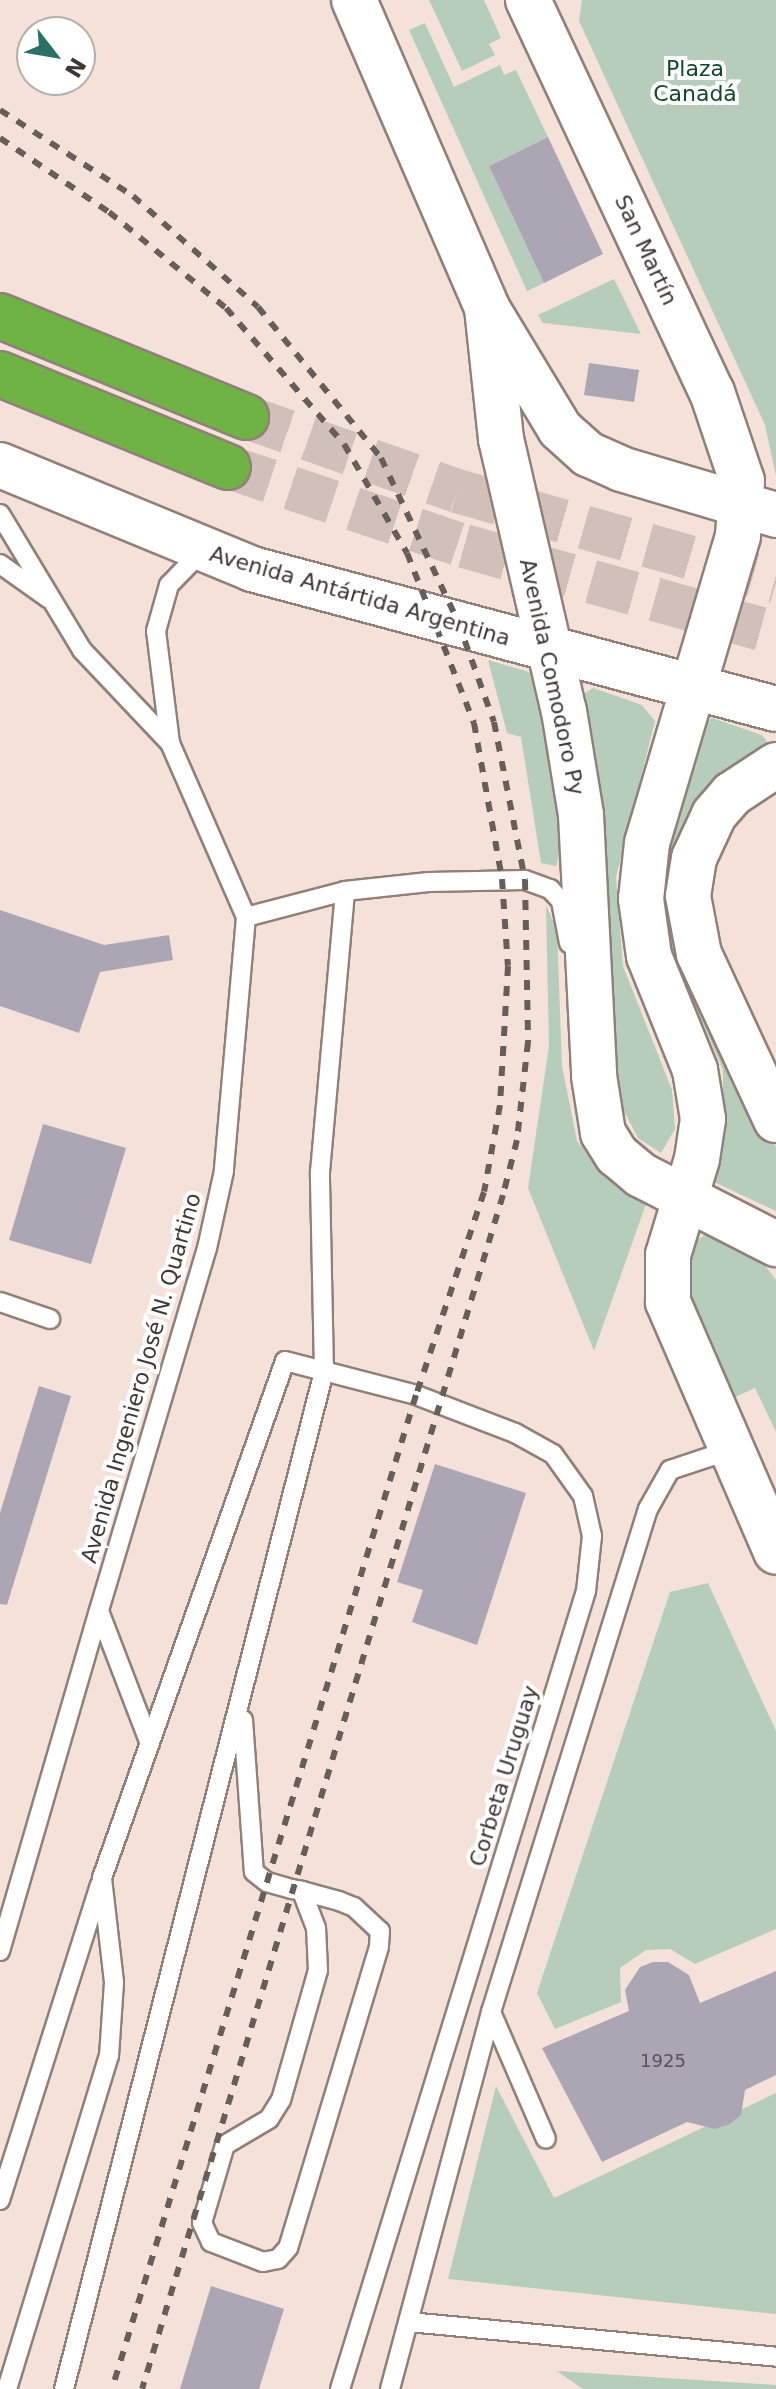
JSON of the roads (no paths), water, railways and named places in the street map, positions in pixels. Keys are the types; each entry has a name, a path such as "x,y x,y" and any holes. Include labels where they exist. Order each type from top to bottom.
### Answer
{"highway":[{"path":"0,316 246,417"},
{"path":"0,374 228,467"}],"main road":[{"path":"354,0 487,308 560,429 578,446 621,469 760,511 695,687 647,843 641,890 649,956 689,1055 701,1099 702,1135 668,1255 668,1302 776,1552"},
{"name":"San Martín","path":"528,0 712,392 760,511"},
{"name":"Avenida Comodoro Py","path":"487,308 501,439 548,648 581,815 599,1119 609,1145 641,1175 776,1244"},
{"name":"Avenida Antártida Argentina","path":"0,465 201,552 776,709"},
{"path":"776,765 732,794 714,815 694,858 688,896 699,954 776,1120"}],"lane":[{"name":"Avenida Ingeniero José N. Quartino","path":"0,514 82,650 170,743"},
{"name":"Avenida Ingeniero José N. Quartino","path":"0,1951 207,1248 224,1171 246,917 170,743 156,631 169,585 201,552"},
{"path":"0,564 53,602"},
{"path":"246,917 345,891 502,879 550,889 561,901 593,1043"},
{"path":"64,2389 324,1371 320,1172 345,891"},
{"path":"0,1302 50,1319"},
{"name":"Corbeta Uruguay","path":"150,1744 285,1361 416,1395 515,1433 553,1454 583,1496 592,1536 586,1591 340,2389"},
{"path":"390,2389 491,2012 648,1509 670,1470 730,1450"},
{"path":"0,2200 102,1878 150,1744 99,1611"},
{"path":"242,1701 254,1872 267,1882 302,1891 369,1916 380,1931 379,1947 288,2248 278,2259 263,2262 211,2242 202,2223 225,2145 269,2119 281,2100 318,1970 316,1928 302,1891"},
{"path":"7,2389 109,2056 114,1982 102,1878"},
{"path":"491,2012 546,2139"},
{"path":"409,2322 776,2357"}],"tunnel":[{"path":"246,417 457,491 776,582"},
{"path":"228,467 464,546 776,633"}],"railway":[{"path":"0,110 133,196 258,307 381,458 458,622 494,722 525,880 528,1042 517,1140 503,1195 142,2389"},
{"path":"0,138 109,212 226,308 344,444 407,553 474,723 502,879 508,966 500,1105 484,1192 416,1395 112,2389"}],"park label":[{"name":"Plaza Canadá","path":"695,80"}]}
